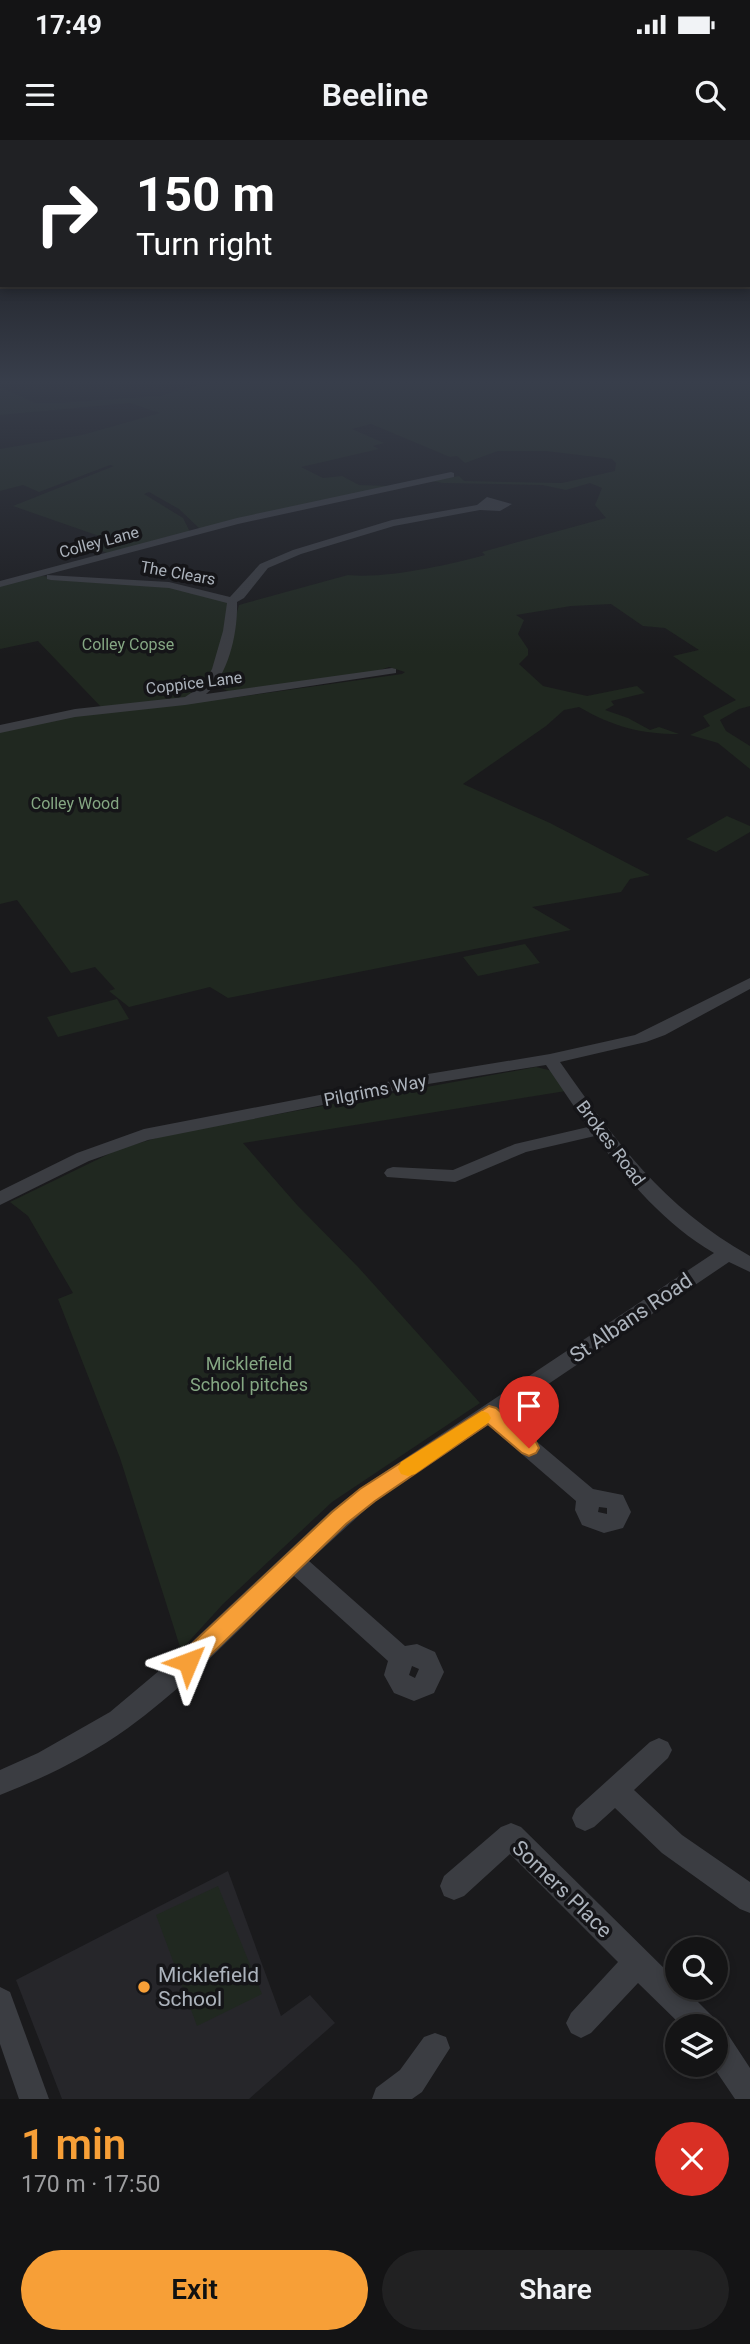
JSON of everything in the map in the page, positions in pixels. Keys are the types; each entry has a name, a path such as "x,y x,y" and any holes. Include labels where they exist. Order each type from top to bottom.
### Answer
{"street":[{"name":"Colley Lane","path":"0,584 237,521 451,475"},
{"path":"232,601 240,596 264,566 280,558 393,523 480,507"},
{"name":"The Clears","path":"0,577 41,576 143,582 192,589 232,601 228,629 211,683 203,692 185,701"},
{"name":"Coppice Lane","path":"0,729 75,713 185,701 392,671"},
{"name":"Pilgrims Way","path":"0,1199 83,1157 144,1135 428,1079 550,1059 640,1039 659,1032 750,983"},
{"name":"Brokes Road","path":"550,1059 598,1130 645,1189 669,1211 728,1253 750,1265"},
{"path":"393,1173 455,1176 521,1148 598,1130"},
{"name":"St Albans Road","path":"0,1783 47,1762 119,1720 188,1662 293,1561 367,1495 728,1253"},
{"path":"489,1413 590,1500"},
{"path":"293,1561 402,1658"},
{"path":"585,1818 659,1750"},
{"path":"615,1790 672,1844 750,1899"},
{"name":"Somers Place","path":"454,1886 511,1836 690,2014"},
{"path":"581,2023 638,1962"},
{"path":"0,2002 34,2099"},
{"path":"387,2099 411,2081 435,2048"},
{"path":"728,2062 750,2095"}],"shaded area":[{"name":"Micklefield School","path":"228,1871 281,2016 310,1995 335,2023 249,2099 62,2099 16,1980"}],"green space":[{"path":"0,472 90,472 39,492 23,485 0,491"},
{"path":"98,472 312,472 323,478 342,476 359,485 391,486 200,529 179,509 149,492 144,494 183,518 190,532 109,554 87,544 102,537 13,506"},
{"name":"Colley Wood","path":"609,472 750,472 750,706 720,720 726,731 750,746 750,769 718,743 690,735 710,726 703,716 736,700 673,656 699,650 665,628 643,626 611,604 571,606 516,615 524,620 518,634 528,649 528,655 519,664 543,686 587,696 637,686 645,693 611,701 614,705 605,710 650,730 659,727 679,734 652,733 627,728 579,707 564,710 546,726 463,784 550,823 650,875 630,879 621,892 532,907 571,930 228,998 210,987 129,1007 109,991 115,989 95,967 71,973 17,900 0,904 0,732 75,716 402,674 405,672 389,667 230,692 217,686 239,605 348,575 398,573 453,563 485,555 482,552 606,518 595,505 602,488 590,483 566,490 542,485 432,481 459,476 464,481 562,483"},
{"name":"Colley Copse","path":"41,576 143,582 232,601 211,683 185,701 104,710 38,641 0,649 0,584"},
{"path":"727,816 750,826 750,832 716,852 686,839"},
{"path":"525,944 540,963 478,976 463,957"},
{"path":"117,999 129,1019 58,1037 47,1017"},
{"name":"Micklefield School pitches","path":"536,1067 553,1071 566,1091 243,1143 480,1403 332,1502 223,1604 181,1650 120,1458 58,1299 73,1293 28,1216 10,1202 119,1149 170,1134"},
{"path":"218,1886 262,1994 197,2026 156,1915"}],"slow traffic":[{"path":"408,1468 482,1418"}],"place":[{"name":"Micklefield School","path":"144,1987"}],"route":[{"path":"188,1662 339,1518 367,1495 489,1413 529,1448"}]}
